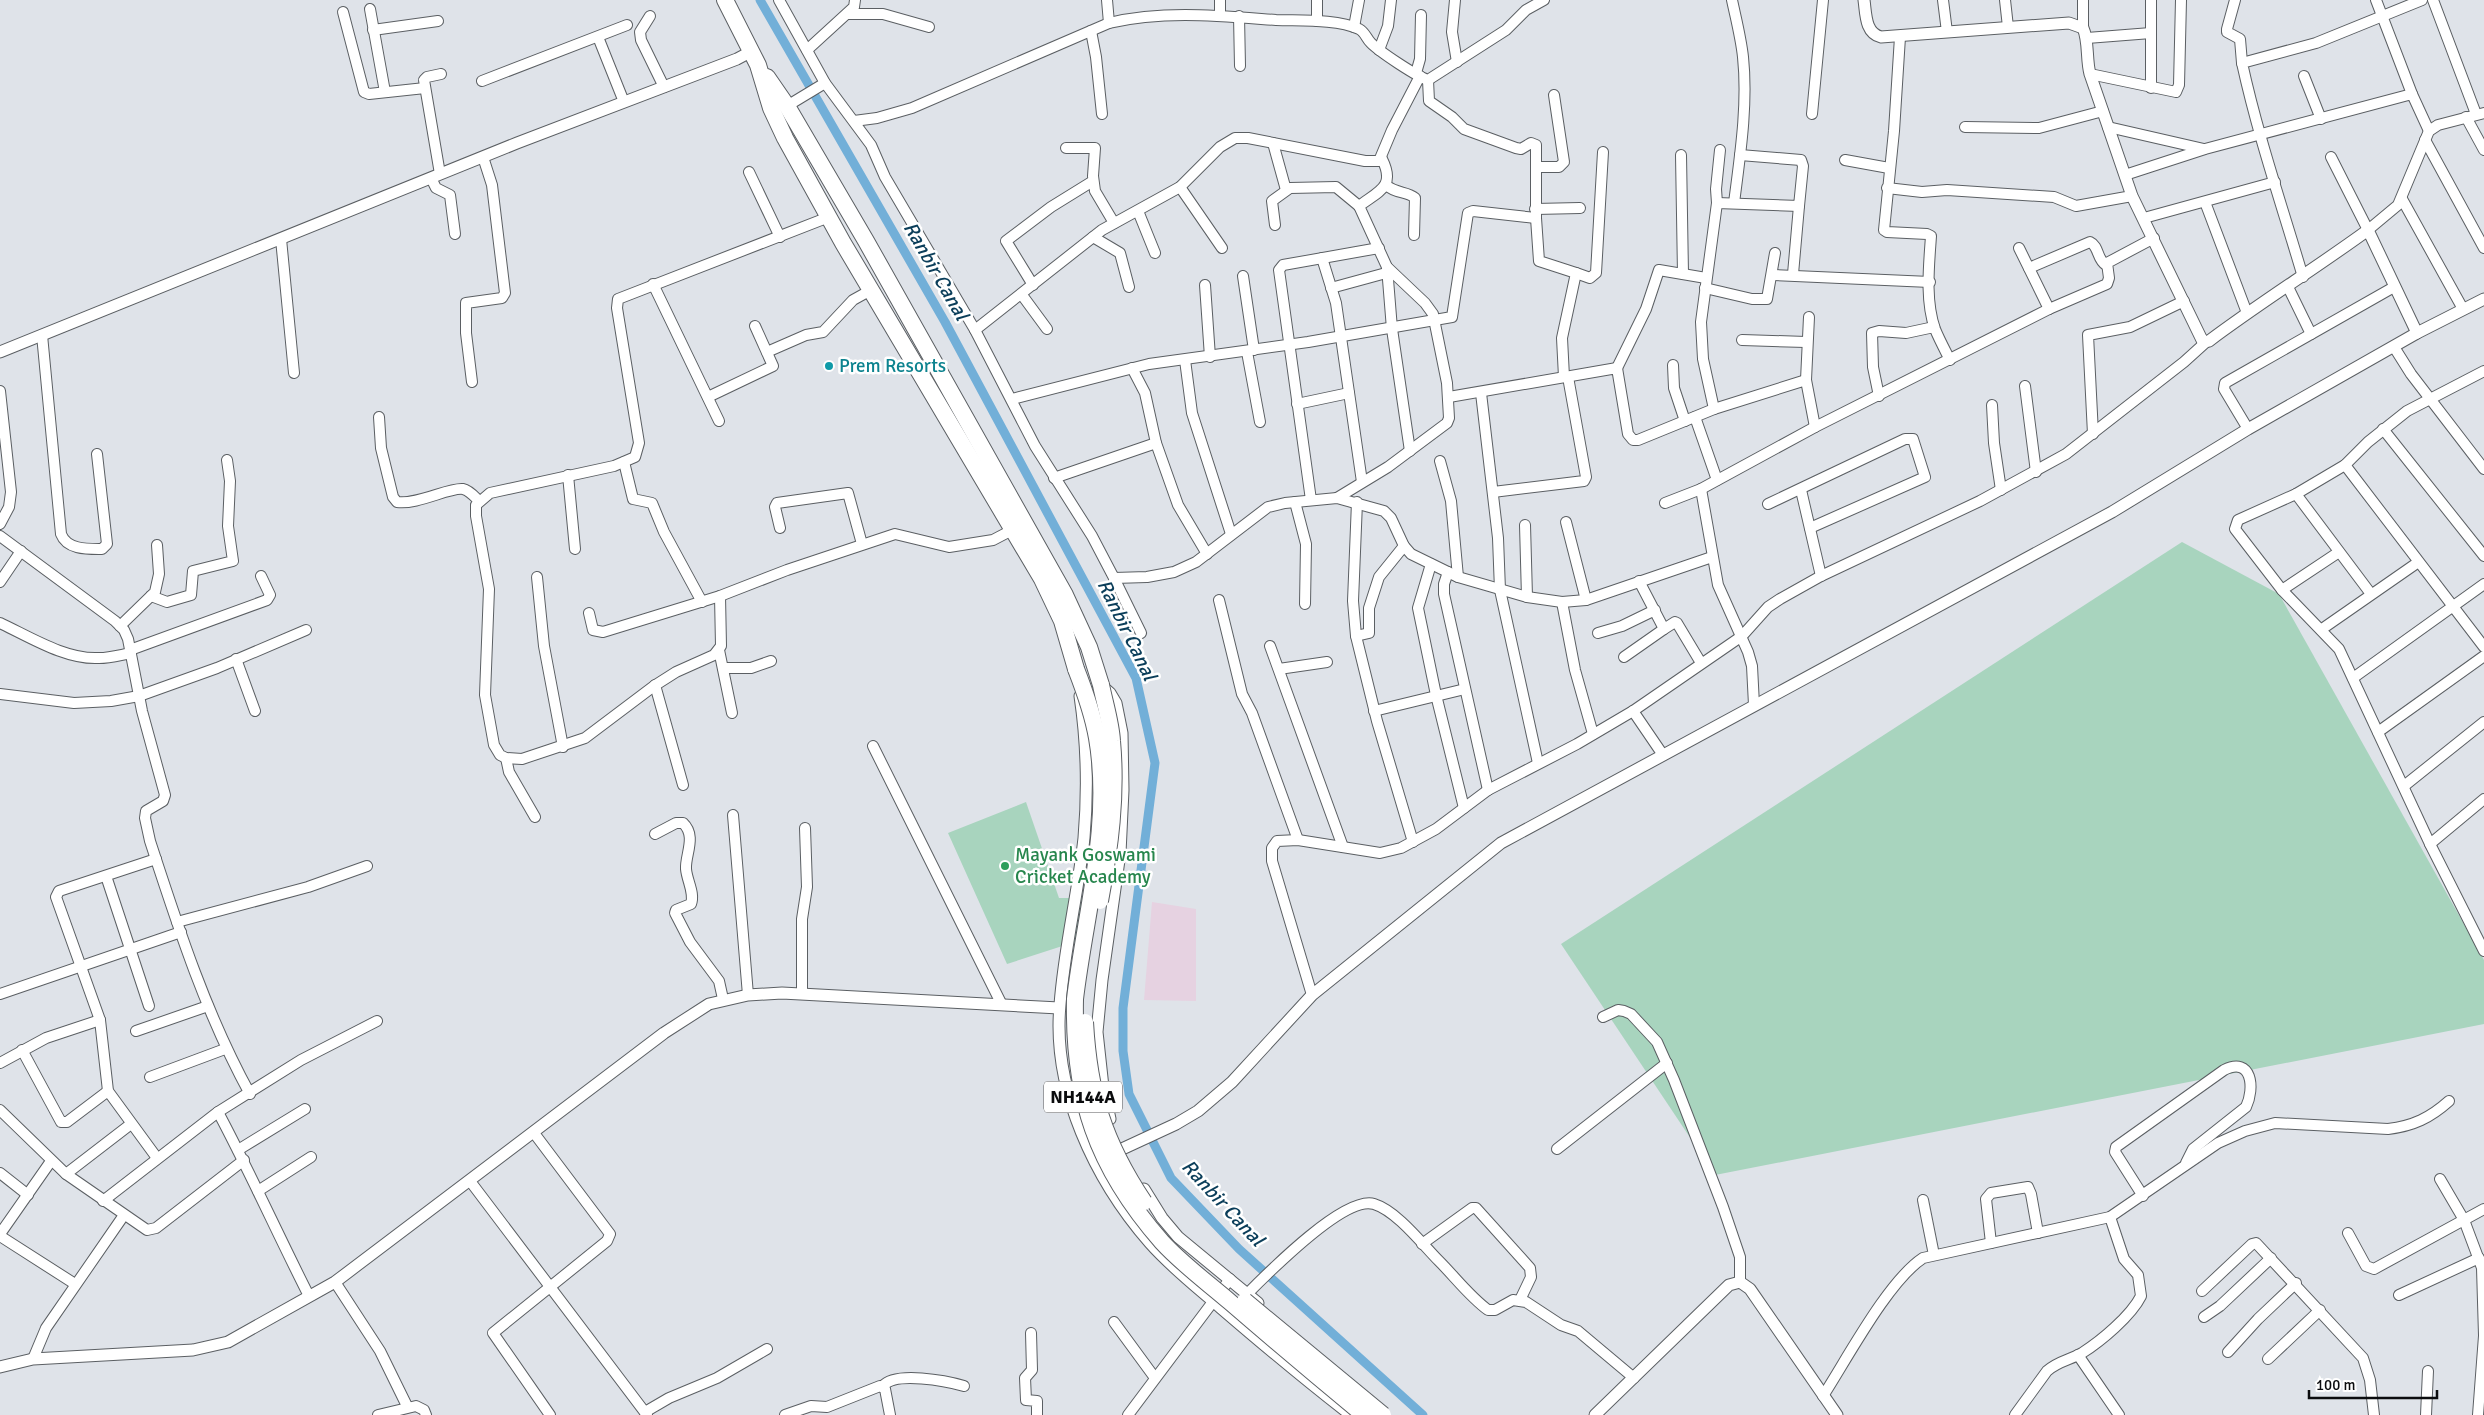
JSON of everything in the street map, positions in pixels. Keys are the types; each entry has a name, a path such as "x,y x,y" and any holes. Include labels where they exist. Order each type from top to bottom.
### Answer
{"highway":[{"name":"NH144A","path":"725,0 755,58 787,106 963,412 1065,595 1090,647 1101,685 1112,739 1113,812 1112,832 1090,964 1084,1014 1089,1067 1095,1099 1112,1148 1144,1202 1175,1240 1383,1415"},
{"path":"755,58 776,121 871,290 1014,529 1054,602 1076,669"},
{"name":"NH144A","path":"1076,669 1094,724 1100,767 1101,814 1078,974 1074,1028 1081,1091 1096,1139 1119,1185 1163,1243 1364,1415"}],"street":[{"path":"779,0 807,50 821,86 854,121 871,145 885,177 975,330 1054,478 1092,536 1141,633"},
{"path":"807,50 856,5 855,0"},
{"path":"1108,0 1109,23"},
{"path":"1220,0 1220,14"},
{"path":"1317,0 1317,21"},
{"path":"1354,27 1359,0"},
{"path":"1379,50 1388,26 1391,0"},
{"path":"1455,0 1452,32 1457,62"},
{"path":"1359,206 1386,185 1388,174 1382,159 1392,130 1421,76 1457,62 1506,30 1526,10 1544,0"},
{"path":"1732,0 1743,58 1740,155 1734,203"},
{"path":"1812,114 1823,0"},
{"path":"1864,0 1867,22 1871,32 1881,37 2069,24 2085,33 2151,33"},
{"path":"1943,0 1948,32"},
{"path":"2005,0 2008,27"},
{"path":"2083,0 2086,57 2090,74 2132,196 2184,301 2199,337 2205,343"},
{"path":"2151,0 2151,88"},
{"path":"2090,74 2172,93 2178,90 2181,0"},
{"path":"2235,0 2227,29 2228,32 2240,39 2242,64 2259,136 2275,182 2303,277"},
{"path":"2376,0 2427,136 2483,246"},
{"path":"2242,64 2306,46 2422,0"},
{"path":"2433,0 2476,115 2484,150"},
{"path":"370,9 385,92"},
{"path":"343,12 363,91 368,94 425,88"},
{"path":"847,14 883,14 928,27"},
{"path":"854,121 877,118 912,108 1109,23 1132,19 1220,14 1317,21 1354,27 1362,30 1369,42 1379,50 1421,76"},
{"path":"1420,14 1421,76 1432,105 1452,117 1467,131 1519,149 1534,143 1536,145 1536,214 1539,262 1590,278 1596,273 1603,152"},
{"path":"650,16 640,32 641,40 664,87"},
{"path":"1239,16 1240,66"},
{"path":"374,30 438,21"},
{"path":"482,80 626,25"},
{"path":"1091,31 1096,57 1102,114"},
{"path":"598,36 624,102"},
{"path":"1900,37 1885,231 1931,236 1929,250 1930,282 1934,327 1950,360"},
{"path":"0,352 281,239 485,163 624,102 737,59 755,58"},
{"path":"441,74 426,78 425,88 435,181 450,195 455,234"},
{"path":"2304,76 2321,118"},
{"path":"787,106 821,86"},
{"path":"2125,174 2206,149 2412,94"},
{"path":"1537,167 1559,166 1564,162 1554,95"},
{"path":"1965,126 2039,128 2103,111"},
{"path":"1312,995 1271,854 1273,845 1277,841 1298,840 1380,854 1401,848 1436,829 1488,790 1634,711 1742,636 1768,607 1821,576 2036,472 2093,434 2184,362 2205,343 2303,277 2390,213 2402,199 2427,136 2438,125 2476,115"},
{"path":"2108,127 2206,149"},
{"path":"975,330 1022,295 1093,237 1180,186 1213,152 1235,138 1248,138 1365,161 1375,162 1382,159"},
{"path":"1273,143 1286,190"},
{"path":"1066,148 1095,148 1093,181 1095,191 1114,223"},
{"path":"1714,409 1706,380 1702,341 1706,283 1717,203 1716,189 1720,150"},
{"path":"1681,155 1684,232 1683,274"},
{"path":"1740,155 1801,160 1803,166 1793,274"},
{"path":"2331,157 2417,333"},
{"path":"1845,160 1889,168"},
{"path":"472,382 466,332 466,303 505,296 498,225 485,163"},
{"path":"749,172 780,237"},
{"path":"1033,285 1006,240 1093,181"},
{"path":"2144,218 2275,182"},
{"path":"1386,185 1393,191 1412,195 1415,198 1414,235"},
{"path":"1180,186 1222,248"},
{"path":"1275,225 1272,201 1286,190 1336,188 1359,206 1387,270 1392,329 1410,451"},
{"path":"1888,188 1922,192 1947,190 2054,197 2076,206 2132,196"},
{"path":"2402,199 2463,309"},
{"path":"2205,202 2247,313"},
{"path":"1717,203 1799,206"},
{"path":"1012,399 1132,368 1392,329 1452,317 1468,213 1473,211 1536,214 1580,208"},
{"path":"1138,211 1155,253"},
{"path":"719,650 655,685 593,734 563,747 522,758 506,758 500,755 494,745 485,696 489,589 476,516 476,505 490,493 624,462 635,457 639,443 617,302 622,297 829,217"},
{"path":"1093,237 1120,253 1129,287"},
{"path":"2106,265 2109,261 2154,238"},
{"path":"281,239 294,373"},
{"path":"1665,503 1701,490 1815,427 2048,309 2107,284 2109,278 2106,265 2101,261 2094,245 2090,242 2029,268"},
{"path":"1311,500 1279,270 1283,265 1378,248"},
{"path":"2020,248 2048,309"},
{"path":"1775,253 1769,296 1765,300 1752,299 1683,274 1658,270 1646,309 1617,368 1626,427 1630,438 1638,440 1714,409 1806,380"},
{"path":"1322,258 1336,303 1362,482"},
{"path":"1337,498 1410,451 1447,423 1449,418 1448,397 1436,321 1430,308 1387,270"},
{"path":"1331,288 1387,270"},
{"path":"1493,492 1584,481 1586,477 1566,377 1562,338 1576,273"},
{"path":"1773,275 1793,274 1930,282"},
{"path":"1243,276 1260,422"},
{"path":"654,284 719,420"},
{"path":"1205,285 1210,357"},
{"path":"2288,287 2312,334"},
{"path":"2248,428 2224,389 2225,383 2394,287"},
{"path":"768,352 806,334 823,332 853,300 871,290"},
{"path":"1022,295 1047,330"},
{"path":"1126,1147 1198,1111 1232,1082 1312,995 1501,843 2112,512 2248,428 2397,352 2417,333 2484,299"},
{"path":"2093,434 2088,335 2130,327 2184,301"},
{"path":"1808,316 1806,380 1815,427"},
{"path":"708,397 772,368 773,365 768,352 755,326"},
{"path":"1879,396 1873,367 1872,333 1879,331 1906,333 1934,327"},
{"path":"42,335 61,534 64,541 86,549 102,549 107,544 97,454"},
{"path":"1742,340 1806,342"},
{"path":"2397,352 2411,374 2484,469"},
{"path":"1185,360 1192,413 1232,534"},
{"path":"1673,365 1674,388 1717,480"},
{"path":"1132,368 1145,393 1156,443 1178,505 1207,554"},
{"path":"1448,397 1481,393 1617,368"},
{"path":"2484,371 2407,411 2383,429 2345,465 2296,494 2238,520 2236,526 2241,538 2282,590 2322,629 2339,649 2430,844 2484,951"},
{"path":"2025,386 2036,472"},
{"path":"0,391 11,492 9,507 0,524"},
{"path":"1297,404 1349,393"},
{"path":"1481,393 1498,538 1500,590 1538,763"},
{"path":"1992,405 1994,443 2001,490"},
{"path":"379,417 382,453 393,497 397,502 431,498 460,489 468,491 479,501"},
{"path":"2383,429 2484,556"},
{"path":"1768,504 1801,490 1908,437 1913,439 1925,473 1923,478 1810,528"},
{"path":"1054,478 1156,443"},
{"path":"151,596 167,602 191,595 192,571 234,561 228,526 230,481 228,460"},
{"path":"1440,461 1451,500 1453,575 1443,589 1488,790"},
{"path":"624,462 633,499 652,503 664,532 702,602"},
{"path":"2345,465 2484,646"},
{"path":"568,475 575,549"},
{"path":"1701,490 1712,557 1722,594 1742,636 1752,666 1754,705"},
{"path":"1801,490 1821,576"},
{"path":"780,528 775,507 777,503 848,493 862,544"},
{"path":"2296,494 2371,594"},
{"path":"1114,578 1147,577 1174,572 1192,565 1268,507 1337,498 1379,508 1387,514 1404,546 1411,554 1453,575 1527,597 1562,602 1586,600 1712,557"},
{"path":"1295,502 1306,544 1305,604"},
{"path":"1357,502 1352,602 1356,636 1374,711 1413,842"},
{"path":"1566,522 1586,600"},
{"path":"1525,525 1527,597"},
{"path":"589,613 594,630 598,632 702,602 862,544 898,534 949,547 993,540 1014,529"},
{"path":"0,536 120,626 126,634 139,696 165,795 163,801 149,807 145,814 156,859 177,922 225,1049 250,1094"},
{"path":"120,626 155,592 158,579 157,545"},
{"path":"1356,636 1369,633 1369,608 1379,576 1404,546"},
{"path":"0,582 21,551"},
{"path":"2282,590 2339,552"},
{"path":"2322,629 2418,562"},
{"path":"1431,564 1418,608 1436,695 1464,808"},
{"path":"0,623 59,649 86,657 100,658 130,652 267,600 270,595 261,576"},
{"path":"537,577 546,655 563,747"},
{"path":"1639,581 1664,629"},
{"path":"2353,678 2484,584"},
{"path":"720,596 721,638 719,650 732,713"},
{"path":"1219,600 1242,694 1252,713 1298,840"},
{"path":"1562,602 1575,670 1593,734"},
{"path":"1598,633 1622,626 1655,610"},
{"path":"1624,657 1674,622 1677,623 1701,663"},
{"path":"0,694 74,702 111,701 139,696 306,630"},
{"path":"1270,646 1343,847"},
{"path":"2378,732 2484,656"},
{"path":"236,659 255,711"},
{"path":"723,668 751,668 771,662"},
{"path":"1279,669 1326,662"},
{"path":"1076,669 1082,710 1087,786 1084,840 1068,933 1059,1008 1061,1056 1073,1107 1093,1158 1130,1216 1150,1243 1172,1265 1284,1363 1351,1415"},
{"path":"655,685 683,785"},
{"path":"1101,685 1110,693 1116,703 1122,733 1123,790 1120,853 1103,971 1097,1032 1104,1098 1126,1147 1170,1227 1230,1279 1250,1290 1391,1415"},
{"path":"1374,711 1465,689"},
{"path":"1634,711 1663,755"},
{"path":"2404,786 2484,722"},
{"path":"873,746 1002,1005"},
{"path":"506,758 509,772 535,817"},
{"path":"2430,844 2484,799"},
{"path":"733,815 748,995"},
{"path":"655,834 676,823 683,823 686,826 690,848 686,870 692,900 691,904 676,910 675,913 690,942 718,979 723,999"},
{"path":"802,994 802,918 807,887 805,828"},
{"path":"156,859 59,891 56,897 100,1020 108,1091 157,1158"},
{"path":"177,922 308,887 367,866"},
{"path":"106,876 149,1006"},
{"path":"0,994 81,968 181,932"},
{"path":"0,1367 32,1359 193,1350 213,1347 228,1342 335,1282 664,1033 709,1004 723,999 748,995 802,994 1059,1008"},
{"path":"136,1031 208,1006"},
{"path":"1603,1017 1618,1010 1631,1014 1657,1042 1667,1063 1740,1257 1740,1282"},
{"path":"0,1063 22,1050 55,1035 100,1020"},
{"path":"102,1201 218,1112 250,1094 301,1060 377,1021"},
{"path":"150,1076 225,1049"},
{"path":"22,1050 61,1122 67,1122 108,1091"},
{"path":"1558,1149 1667,1063"},
{"path":"2143,1196 2115,1152 2116,1147 2224,1070 2235,1066 2243,1068 2248,1074 2251,1086 2246,1107 2193,1149 2186,1163"},
{"path":"1823,1396 1887,1296 1910,1268 1923,1258 2110,1217 2143,1196 2186,1163 2218,1143 2260,1126 2275,1124 2380,1128 2402,1127 2426,1119 2449,1101"},
{"path":"238,1150 304,1109"},
{"path":"0,1110 66,1174 143,1228 153,1230 244,1160"},
{"path":"218,1112 244,1160 264,1209 309,1296"},
{"path":"66,1174 131,1124"},
{"path":"534,1132 610,1234 607,1241 550,1285 492,1334 550,1415"},
{"path":"258,1191 311,1157"},
{"path":"52,1161 0,1235 75,1284"},
{"path":"0,1173 28,1195"},
{"path":"2440,1179 2464,1220 2479,1258 2483,1278 2484,1336 2478,1415"},
{"path":"470,1181 646,1414 669,1398 717,1378 767,1349"},
{"path":"1992,1243 1986,1199 1991,1193 2028,1187 2038,1234"},
{"path":"1923,1200 1934,1255"},
{"path":"1250,1290 1282,1257 1345,1210 1366,1202 1388,1210 1488,1310 1495,1310 1513,1300 1526,1302 1561,1325 1578,1331 1634,1378"},
{"path":"1422,1244 1472,1208 1476,1208 1530,1268 1531,1277 1520,1300"},
{"path":"2348,1233 2366,1266 2374,1269 2484,1209"},
{"path":"32,1359 46,1328 124,1215"},
{"path":"2015,1415 2047,1371 2061,1361 2078,1355 2121,1321 2141,1296 2138,1275 2124,1259 2110,1217"},
{"path":"2202,1291 2254,1243 2296,1283 2363,1358 2370,1380 2374,1415"},
{"path":"2204,1317 2220,1306 2271,1258"},
{"path":"2399,1295 2479,1258"},
{"path":"1128,1415 1230,1279"},
{"path":"335,1282 380,1351 406,1406"},
{"path":"1595,1415 1729,1285 1740,1282"},
{"path":"1740,1282 1750,1289 1837,1415"},
{"path":"2228,1352 2258,1319 2296,1283"},
{"path":"2268,1359 2320,1310"},
{"path":"1114,1322 1156,1378"},
{"path":"1031,1333 1032,1370 1024,1381 1026,1400 1037,1401 1038,1415"},
{"path":"2078,1355 2119,1415"},
{"path":"2426,1415 2428,1371"},
{"path":"785,1415 808,1407 816,1411 876,1387 883,1386 891,1380 940,1380 964,1386"},
{"path":"883,1386 890,1415"},
{"path":"378,1415 406,1406 420,1407 426,1415"}],"shaded area":[{"path":"1152,902 1196,909 1196,1001 1144,1000"}],"green space":[{"path":"2182,542 2279,594 2484,960 2484,1024 1715,1175 1561,944"},
{"name":"Mayank Goswami Cricket Academy","path":"1026,802 1059,898 1082,898 1084,939 1007,964 948,833"}],"waterway":[{"name":"Ranbir Canal","path":"760,0 945,322 1136,678 1155,763 1123,1008 1123,1051 1129,1094 1171,1178 1239,1249 1423,1415"}],"place":[{"name":"Prem Resorts","path":"829,366"},
{"name":"Mayank Goswami Cricket Academy","path":"1005,866"}]}
